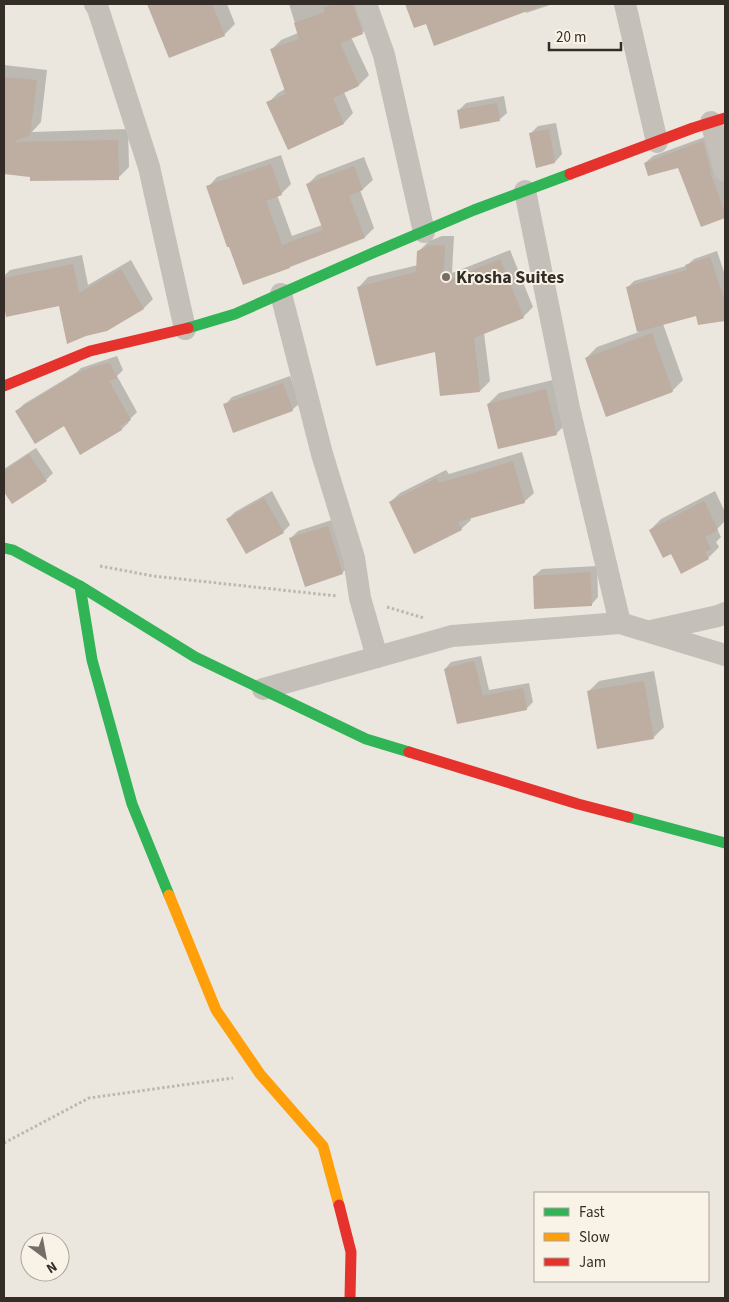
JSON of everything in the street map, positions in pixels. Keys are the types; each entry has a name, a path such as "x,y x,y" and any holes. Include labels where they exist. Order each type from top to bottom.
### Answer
{"street":[{"path":"95,4 149,167 185,329"},
{"path":"366,4 384,55 424,232"},
{"path":"625,4 657,142"},
{"path":"4,386 90,351 185,329 235,314 474,210 718,120 725,171"},
{"path":"525,191 569,408 620,623"},
{"path":"281,294 322,454 354,558 360,598 377,657"},
{"path":"4,548 13,550 80,586 195,657 366,739 578,804 725,843"},
{"path":"80,586 92,660 132,804 216,1010 260,1074 323,1146 351,1252 350,1298"},
{"path":"648,632 725,613"},
{"path":"263,690 452,636 620,623 725,655"}],"path":[{"path":"97,566 153,576 360,598 428,620"},
{"path":"4,1143 89,1098 260,1074"}],"building":[{"path":"147,4 212,4 225,36 169,58"},
{"path":"334,4 353,4 363,34 340,43 359,86 333,98 344,124 288,150 266,102 286,94 270,49 299,39 294,23 325,12 323,8"},
{"path":"405,4 540,4 541,6 434,46 426,24 414,28"},
{"path":"4,77 37,80 30,135 13,142 118,140 119,180 30,181 30,177 4,174"},
{"path":"497,103 500,121 460,129 457,110"},
{"path":"549,129 555,163 536,168 529,133"},
{"path":"703,141 710,172 725,213 725,218 701,227 678,168 648,176 644,163"},
{"path":"271,164 282,195 266,201 282,245 323,230 306,184 354,166 363,190 349,196 365,238 243,285 229,247 227,247 206,186"},
{"path":"431,245 445,246 443,282 500,259 524,318 474,338 480,392 440,396 435,352 376,366 357,287 416,272 417,251"},
{"path":"710,257 725,302 725,321 698,325 696,316 637,332 626,287 687,270 685,265"},
{"path":"73,264 79,293 121,269 144,309 107,331 86,336 67,344 59,306 6,317 4,278"},
{"path":"652,333 673,392 606,417 585,358"},
{"path":"110,363 117,378 109,381 131,420 120,426 122,430 80,455 64,426 35,444 15,411 73,375 95,366"},
{"path":"283,383 293,411 233,433 223,404"},
{"path":"546,389 557,435 498,449 487,404"},
{"path":"29,454 47,481 12,504 4,492 4,471"},
{"path":"513,461 525,503 458,522 462,530 414,554 389,502 437,478 439,483"},
{"path":"264,498 284,533 246,554 226,519"},
{"path":"704,501 718,530 705,537 711,549 705,552 709,559 681,574 671,554 663,558 649,530"},
{"path":"328,526 343,574 305,587 289,538"},
{"path":"590,572 592,606 534,609 533,576"},
{"path":"474,661 483,696 523,688 527,710 457,724 444,669"},
{"path":"644,681 654,739 597,749 587,691"}],"traffic: fast":[{"path":"188,328 235,314 474,210 570,174"},
{"path":"4,548 13,550 80,586 92,660 132,804 169,895"},
{"path":"80,586 195,657 366,739 409,752"},
{"path":"628,817 725,843"}],"traffic: slow":[{"path":"169,895 216,1010 260,1074 323,1146 339,1205"}],"traffic: jam":[{"path":"570,174 725,118"},
{"path":"4,386 90,351 188,328"},
{"path":"409,752 578,804 628,817"},
{"path":"339,1205 351,1252 350,1298"}],"place":[{"name":"Krosha Suites","path":"446,277"}]}
